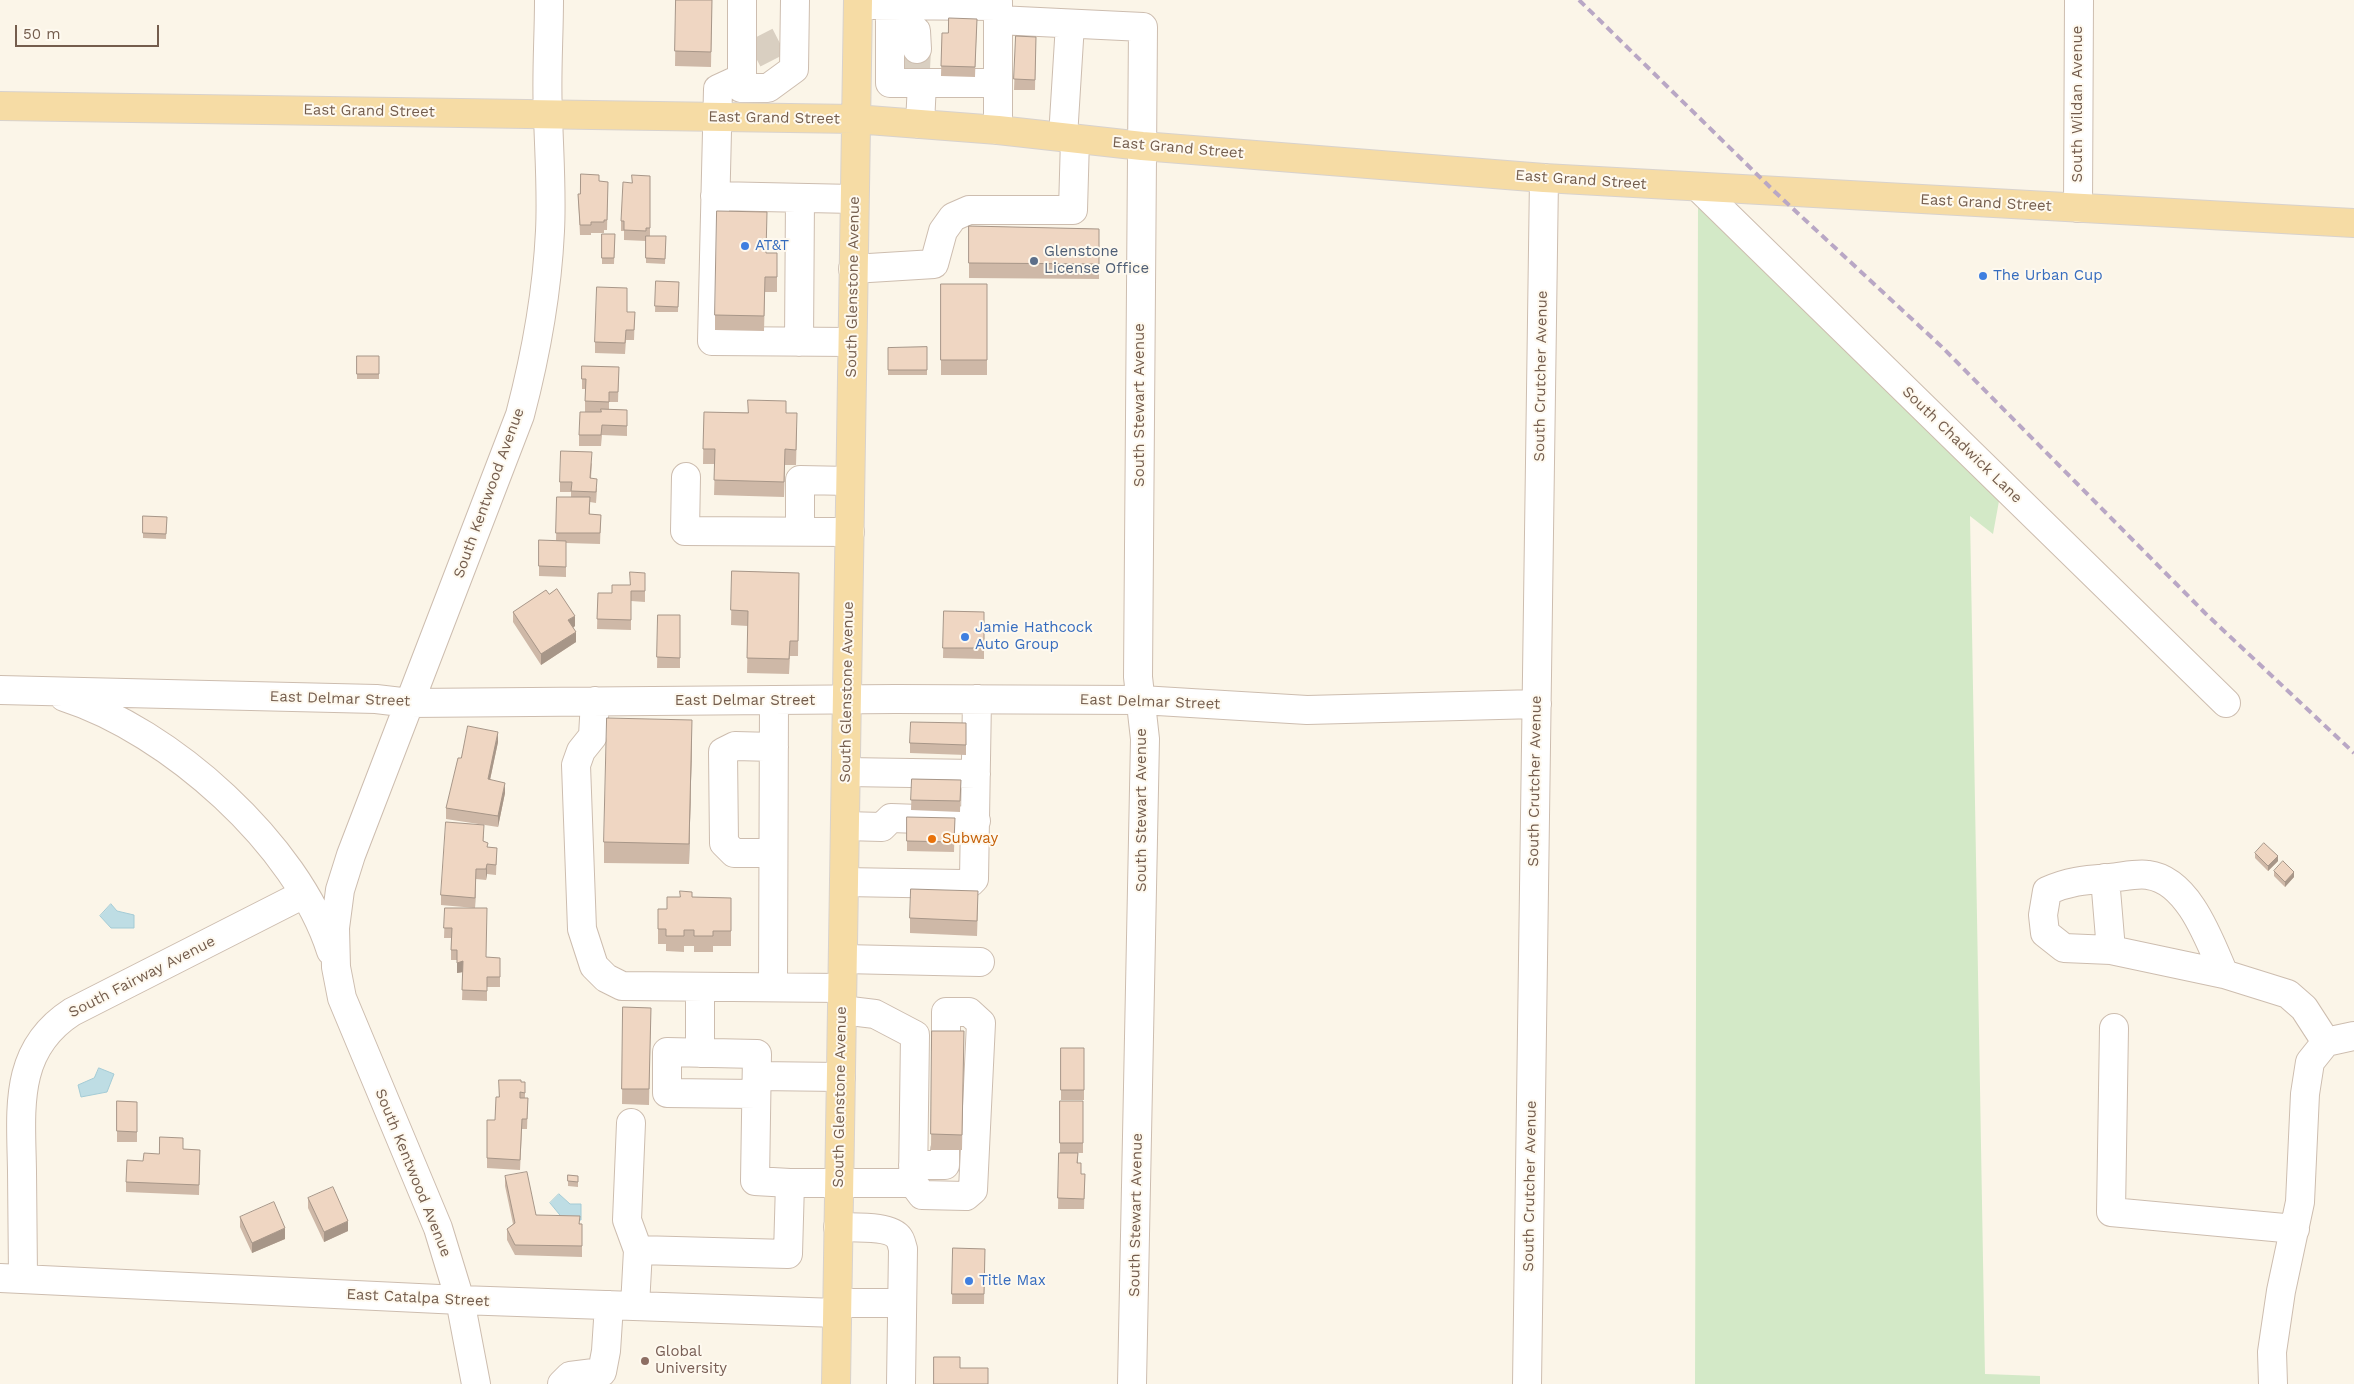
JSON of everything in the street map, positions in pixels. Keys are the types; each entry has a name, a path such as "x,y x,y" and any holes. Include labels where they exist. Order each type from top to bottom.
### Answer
{"main road":[{"name":"South Glenstone Avenue","path":"836,1384 858,3"},
{"name":"East Grand Street","path":"0,106 855,119 998,130 1142,146 1544,178 2354,223"}],"street":[{"name":"South Kentwood Avenue","path":"336,967 335,928 345,872 520,415 529,379 543,305 549,249 551,193 548,114 550,0"},
{"path":"742,0 746,64 741,88 768,88 794,69 792,35 795,0"},
{"name":"South Wildan Avenue","path":"2078,208 2079,0"},
{"path":"853,269 934,264 943,232 953,217 969,210 1073,210 1069,138 1070,24 998,9 890,12 858,3"},
{"path":"998,9 998,130"},
{"path":"890,12 919,67 920,124"},
{"path":"890,12 919,67"},
{"name":"South Stewart Avenue","path":"1070,24 1143,27 1138,678 1145,738 1132,1384"},
{"path":"746,64 718,89 712,342 852,342"},
{"path":"857,72 919,67 998,83"},
{"name":"South Crutcher Avenue","path":"1527,1384 1544,178"},
{"name":"South Chadwick Lane","path":"1698,188 2226,703"},
{"path":"714,196 854,199"},
{"path":"799,342 800,198"},
{"path":"686,477 685,531 850,532"},
{"path":"800,531 800,480 850,481"},
{"name":"East Delmar Street","path":"0,690 376,699 410,703 977,699 1140,700 1307,710 1536,704"},
{"name":"East Delmar Street","path":"44,690 98,710 150,739 175,756 222,795 244,817 271,848 304,894"},
{"path":"844,882 962,884 970,883 974,879 976,870 977,699"},
{"path":"596,701 594,736 581,751 576,765 582,929 594,966 606,978 622,986 773,987 842,999 915,1034 946,1040 946,1012 969,1012 981,1023 973,1190 966,1196 922,1195 913,1174 915,1034"},
{"path":"773,987 774,701"},
{"path":"773,853 734,853 724,844 723,752 735,746 774,747"},
{"path":"846,772 976,774"},
{"path":"845,826 882,827 891,818 976,820"},
{"path":"2224,974 2206,933 2180,890 2167,881 2148,875 2106,878 2066,882 2047,891 2043,915 2045,933 2064,948 2111,950 2224,974 2288,994 2304,1008 2326,1042"},
{"path":"2106,878 2111,950"},
{"name":"South Kentwood Avenue","path":"304,894 322,929 336,967 346,1013 438,1228 460,1300 476,1384"},
{"name":"South Fairway Avenue","path":"12,1278 20,1105 27,1069 43,1037 72,1012 304,894"},
{"path":"843,958 980,962"},
{"path":"700,986 700,1053"},
{"path":"2114,1028 2111,1212 2295,1229"},
{"path":"2273,1384 2272,1352 2281,1291 2300,1202 2305,1094 2310,1062 2326,1042 2354,1036"},
{"path":"841,1077 757,1085 667,1093 668,1052 757,1054 757,1085 755,1181 839,1183 913,1174 945,1164 945,1150"},
{"path":"562,1384 570,1376 602,1378 638,1250 627,1220 631,1123"},
{"path":"638,1250 788,1254 790,1183"},
{"path":"838,1228 889,1231 899,1237 904,1249 901,1384"},
{"name":"East Catalpa Street","path":"12,1278 460,1300 622,1305 837,1308 902,1303"}],"green space":[{"path":"1698,205 1999,501 1993,534 1970,516 1985,1374 2040,1376 2040,1384 1695,1384"}],"water":[{"path":"111,904 117,911 134,915 134,928 111,928 100,916"},
{"path":"99,1068 114,1074 107,1092 81,1097 78,1085 94,1078"},
{"path":"559,1194 570,1204 581,1204 581,1220 564,1220 550,1203"}],"building":[{"path":"676,0 712,0 711,52 675,51"},
{"path":"949,18 977,19 975,67 941,66 942,33 948,33"},
{"path":"1016,36 1036,37 1035,80 1014,79"},
{"path":"581,174 599,175 599,181 608,182 607,220 604,220 604,222 591,222 591,225 580,225 578,194 580,194"},
{"path":"632,175 650,176 650,228 646,228 646,231 624,230 624,221 621,221 623,182 632,183"},
{"path":"717,211 767,212 766,253 777,253 777,277 765,277 764,316 715,315"},
{"path":"969,226 1099,229 1099,264 969,263"},
{"path":"602,234 615,234 614,258 602,258"},
{"path":"646,236 666,236 665,259 646,258"},
{"path":"656,281 679,282 678,307 655,306"},
{"path":"941,284 987,284 987,360 941,360"},
{"path":"597,287 627,288 627,312 635,312 634,330 626,330 625,343 595,342"},
{"path":"927,347 927,370 888,370 888,348"},
{"path":"357,356 379,356 379,374 357,374"},
{"path":"582,366 619,367 618,392 609,392 609,402 585,401 586,379 582,379"},
{"path":"748,400 786,401 786,413 797,413 796,450 785,449 784,482 714,480 715,449 703,449 704,412 748,413"},
{"path":"601,409 627,410 627,426 602,425 601,435 579,435 580,412 601,412"},
{"path":"561,451 592,452 590,478 597,479 596,492 571,491 572,482 560,482"},
{"path":"557,497 590,497 589,514 601,515 600,533 556,533"},
{"path":"143,516 167,517 166,534 143,533"},
{"path":"539,540 566,541 566,567 539,566"},
{"path":"732,571 799,573 798,641 790,641 789,659 747,658 748,611 731,610"},
{"path":"630,572 645,573 645,591 631,591 631,620 597,619 598,593 612,593 612,585 630,585"},
{"path":"557,589 575,616 568,620 576,632 541,654 513,612 546,590 549,594"},
{"path":"944,611 984,612 984,648 943,648"},
{"path":"658,615 680,615 680,658 657,657"},
{"path":"607,718 692,720 689,844 604,842"},
{"path":"911,722 966,723 966,745 910,743"},
{"path":"468,726 498,732 488,779 505,783 498,816 446,808 458,758 461,758"},
{"path":"912,779 961,780 960,801 911,800"},
{"path":"907,817 955,818 954,842 907,841"},
{"path":"446,822 484,825 483,841 488,843 487,847 497,848 496,865 487,864 486,869 476,869 475,898 441,895"},
{"path":"2264,843 2278,856 2268,866 2255,853"},
{"path":"2283,861 2294,872 2285,882 2274,871"},
{"path":"911,889 978,891 977,921 910,918"},
{"path":"680,891 692,892 692,897 731,898 731,931 713,931 713,936 694,936 694,930 684,930 684,936 666,936 666,929 658,929 658,909 667,909 667,897 680,897"},
{"path":"445,908 487,908 486,957 500,958 500,977 487,977 487,991 462,990 463,961 457,963 457,950 451,950 452,928 444,928"},
{"path":"623,1007 651,1008 649,1089 622,1089"},
{"path":"932,1031 964,1031 962,1135 931,1134"},
{"path":"1061,1048 1084,1048 1084,1090 1061,1090"},
{"path":"499,1080 521,1080 521,1082 525,1082 525,1093 520,1092 520,1098 528,1098 527,1119 522,1119 520,1160 487,1158 487,1120 495,1120 496,1097 499,1097"},
{"path":"117,1101 137,1102 137,1132 117,1131"},
{"path":"1060,1101 1083,1101 1083,1143 1060,1143"},
{"path":"160,1137 183,1138 183,1149 200,1150 199,1185 126,1182 127,1160 143,1161 144,1153 159,1154"},
{"path":"1059,1153 1078,1153 1077,1163 1081,1163 1081,1174 1085,1174 1084,1199 1058,1198"},
{"path":"527,1172 536,1215 580,1216 579,1224 582,1224 582,1246 515,1245 507,1229 515,1223 505,1176"},
{"path":"568,1175 578,1176 578,1182 568,1181"},
{"path":"333,1187 348,1221 324,1232 308,1198"},
{"path":"274,1202 285,1228 252,1243 240,1217"},
{"name":"Title Max","path":"953,1248 985,1249 984,1294 952,1294"},
{"path":"934,1357 960,1357 960,1368 988,1368 988,1384 934,1384"}],"tunnel":[{"path":"754,54 789,36"},
{"path":"916,69 917,49"}],"railway":[{"path":"1579,0 1775,192 1942,347 2206,614 2354,753"}],"place":[{"name":"AT&T","path":"745,246"},
{"name":"Glenstone License Office","path":"1034,261"},
{"name":"The Urban Cup","path":"1983,276"},
{"name":"Jamie Hathcock Auto Group","path":"965,637"},
{"name":"Subway","path":"932,839"},
{"name":"Title Max","path":"969,1281"},
{"name":"Global University","path":"645,1361"}]}
